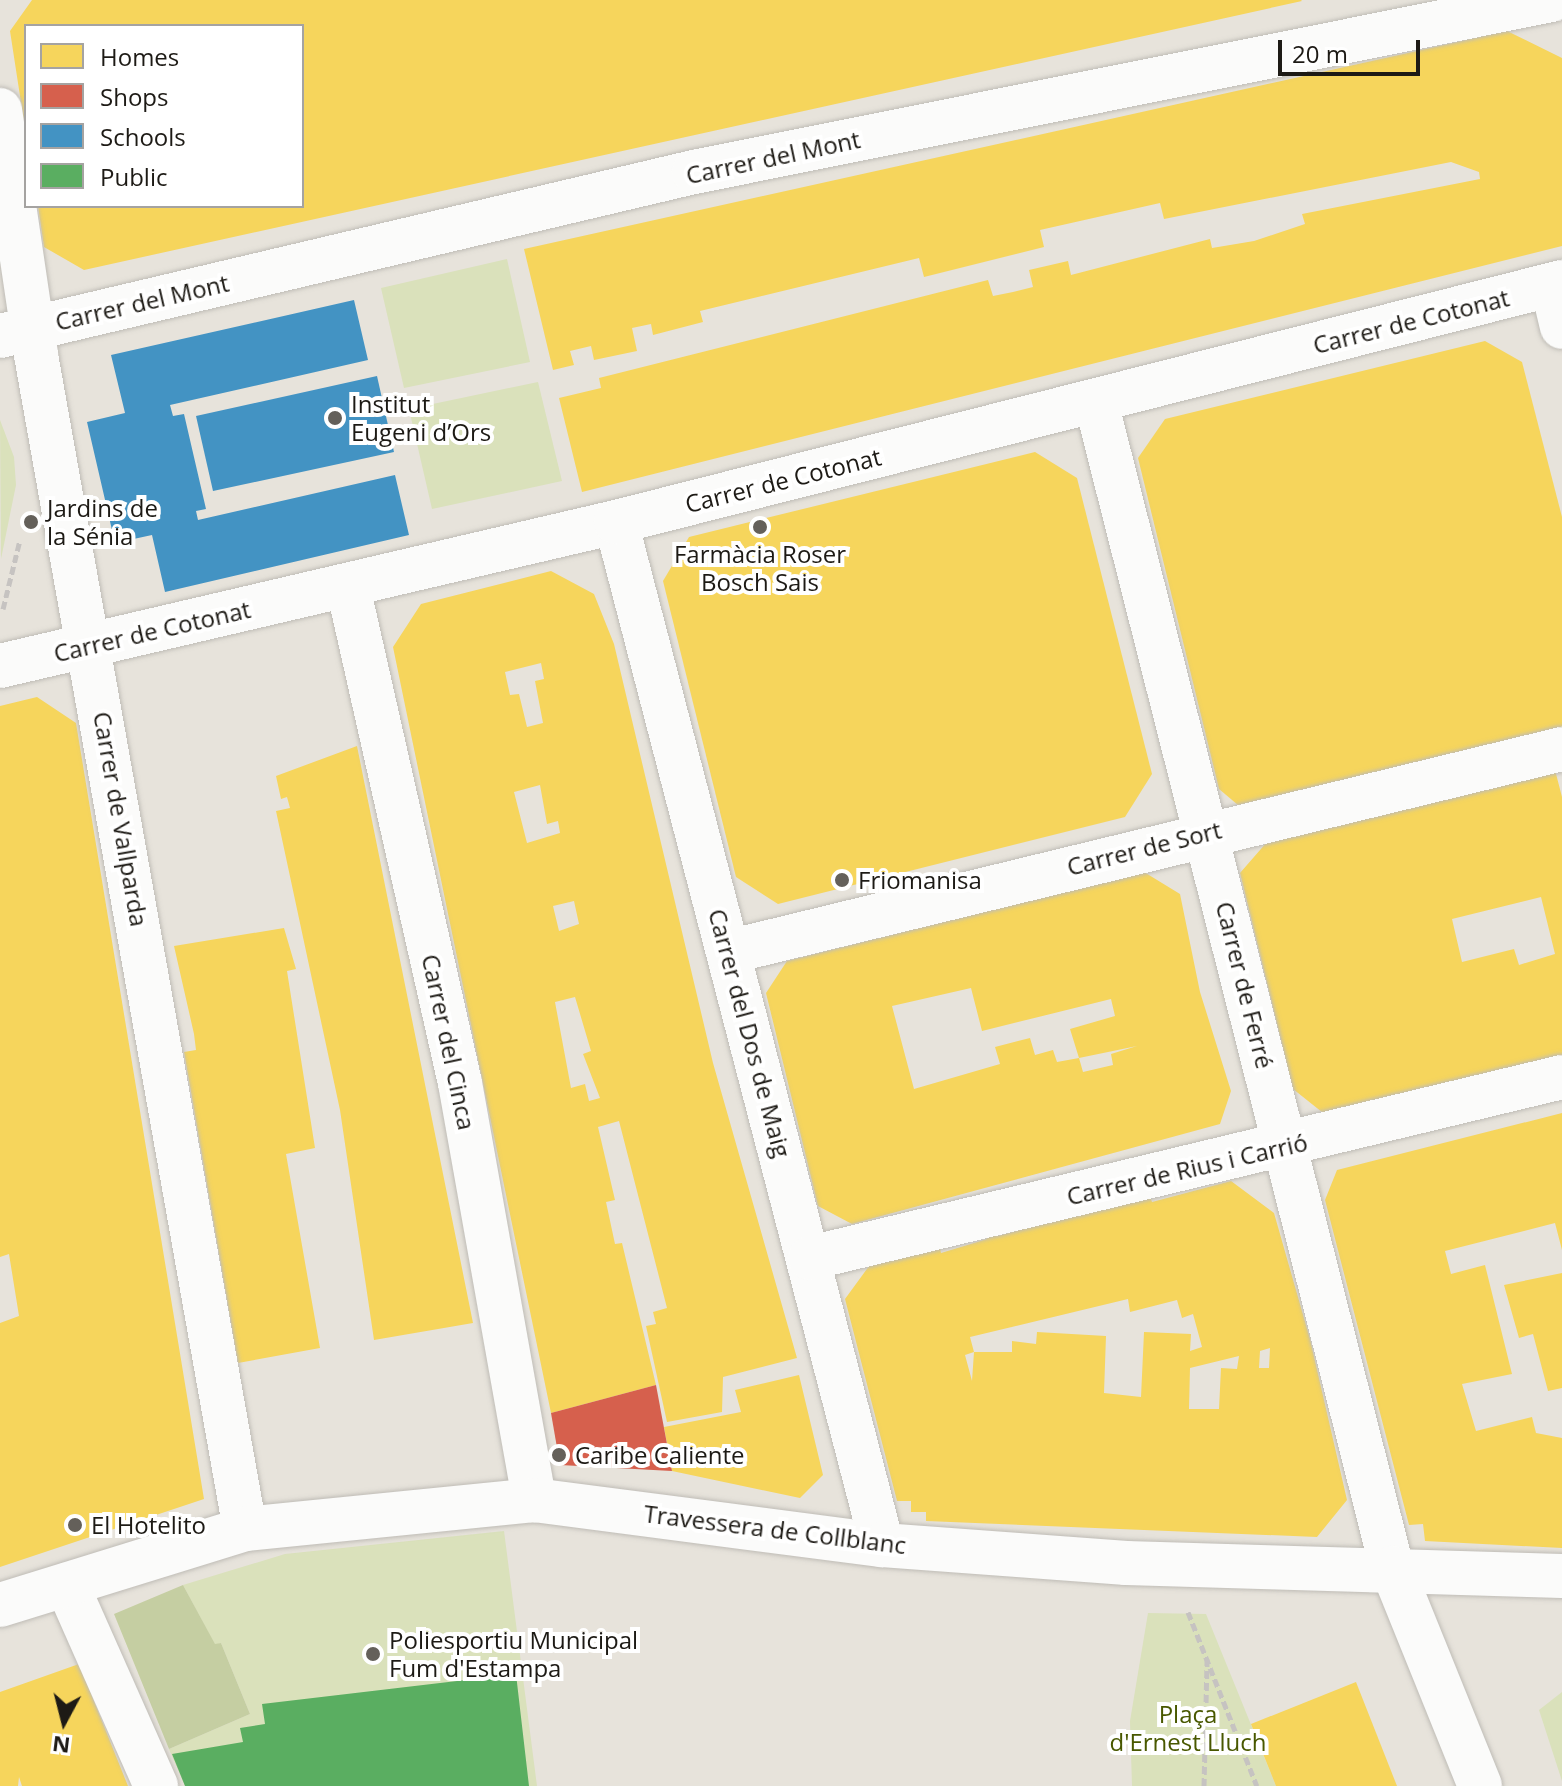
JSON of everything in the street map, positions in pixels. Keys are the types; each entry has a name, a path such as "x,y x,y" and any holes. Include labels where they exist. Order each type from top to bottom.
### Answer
{"street":[{"name":"Carrer del Mont","path":"16,332 694,172 1552,0"},
{"name":"Carrer de Vallparda","path":"0,110 16,332 91,644 245,1529"},
{"path":"1557,283 1562,327"},
{"name":"Carrer de Cotonat","path":"0,666 616,522 1557,283"},
{"name":"Carrer de Ferré","path":"1096,402 1392,1568 1480,1786"},
{"name":"Carrer del Dos de Maig","path":"616,522 810,1258 882,1545"},
{"name":"Carrer del Cinca","path":"348,587 460,1083 534,1500"},
{"name":"Carrer de Sort","path":"728,952 1562,749"},
{"name":"Carrer de Rius i Carrió","path":"810,1258 1562,1077"},
{"name":"Travessera de Collblanc","path":"0,1605 245,1529 534,1500 882,1545 1126,1563 1392,1568 1562,1576"},
{"path":"67,1585 156,1786"}],"path":[{"path":"1189,1614 1257,1786"},
{"path":"1204,1786 1207,1655"}],"green space":[{"path":"507,259 530,362 404,388 381,288"},
{"path":"538,382 562,481 432,509 409,409"},
{"path":"0,420 14,457 16,485 1,559"},
{"name":"Poliesportiu Municipal Fum d'Estampa","path":"504,1531 537,1786 185,1786 169,1749 250,1714 221,1643 215,1645 183,1585 285,1554"},
{"path":"183,1585 215,1644 221,1643 250,1714 169,1749 114,1614"},
{"name":"Plaça d'Ernest Lluch","path":"1148,1613 1206,1614 1276,1786 1132,1786 1130,1721"},
{"path":"1562,1692 1562,1781 1539,1710"}],"building: Homes":[{"path":"32,0 1302,1 84,270 44,247 38,208 304,208 304,24 24,24 24,122 10,31"},
{"path":"1507,31 1562,58 1562,246 582,492 559,398 601,388 599,378 988,280 993,296 1013,292 1033,287 1029,270 1068,261 1071,275 1210,239 1212,248 1254,241 1305,224 1302,214 1480,179 1479,172 1451,162 1164,219 1160,203 1040,230 1044,247 924,277 919,258 700,311 703,322 653,335 651,324 632,328 637,351 594,360 591,346 570,351 574,365 553,370 524,249"},
{"path":"1485,341 1522,362 1562,517 1562,728 1238,805 1219,789 1138,458 1165,419"},
{"path":"1035,452 1077,478 1152,774 1125,817 778,904 736,877 663,581 689,537"},
{"path":"551,571 594,594 614,644 713,1063 797,1358 723,1377 722,1412 667,1422 646,1326 656,1324 653,1312 667,1308 619,1121 598,1127 615,1200 606,1202 615,1244 622,1243 656,1385 551,1413 393,647 421,604","holes":["541,663 544,679 535,681 543,723 527,727 519,694 510,695 505,672","540,785 547,824 558,821 560,833 527,843 514,792","574,901 579,924 559,931 553,906","575,997 591,1051 583,1054 600,1098 589,1101 585,1084 571,1088 555,1002"]},
{"path":"37,697 76,723 204,1499 0,1567 0,1323 19,1316 9,1254 0,1257 0,706"},
{"path":"357,746 473,1323 374,1340 340,1110 276,811 290,808 287,797 281,799 276,776"},
{"path":"1555,770 1562,797 1562,1060 1332,1120 1293,1089 1240,873 1267,842","holes":["1541,897 1555,954 1519,965 1514,949 1462,962 1452,919"]},
{"path":"1144,872 1180,894 1200,992 1231,1091 1220,1124 852,1224 818,1206 766,993 787,961","holes":["971,988 982,1031 1111,999 1115,1016 1070,1029 1079,1058 1057,1062 1053,1050 1035,1055 1030,1038 995,1047 1000,1064 914,1089 892,1006","1137,1046 1111,1054 1113,1065 1083,1072 1079,1058"]},
{"path":"284,928 296,969 287,971 315,1148 286,1154 320,1348 238,1363 184,1052 196,1050 194,1034 174,946"},
{"path":"1562,1113 1562,1250 1555,1223 1445,1251 1451,1274 1485,1265 1512,1374 1462,1384 1476,1431 1532,1417 1536,1433 1562,1438 1562,1548 1425,1541 1423,1524 1409,1525 1325,1200 1337,1170"},
{"path":"1231,1181 1274,1213 1310,1339 1347,1500 1317,1537 926,1521 926,1512 911,1512 911,1501 897,1501 845,1299 872,1262 939,1244 941,1253 987,1239 985,1231 994,1228 998,1236 1149,1194 1152,1202","holes":["1128,1299 1130,1312 1177,1300 1182,1318 1193,1314 1202,1347 1190,1351 1191,1334 1144,1332 1141,1397 1104,1393 1106,1336 1037,1332 1036,1344 1012,1341 1012,1352 974,1352 970,1337","1270,1348 1269,1368 1259,1368 1260,1351","974,1352 972,1381 965,1355","1239,1356 1237,1369 1221,1368 1219,1409 1189,1409 1190,1368"]},
{"path":"1562,1273 1562,1388 1548,1391 1533,1334 1519,1338 1504,1285"},
{"path":"799,1375 823,1475 800,1498 672,1471 664,1427 741,1412 735,1390"},
{"path":"79,1664 128,1786 22,1786 19,1777 18,1786 0,1786 0,1692"},
{"path":"1356,1682 1397,1786 1276,1786 1251,1724"}],"building: Shops":[{"path":"656,1385 672,1471 560,1465 551,1413"}],"building: Schools":[{"path":"354,300 368,360 170,405 173,416 184,414 206,509 196,511 198,520 395,475 409,535 165,592 152,535 115,543 87,422 125,413 111,355"},
{"path":"377,376 394,452 213,491 196,416"}],"building: Public":[{"path":"516,1674 529,1786 185,1786 172,1754 243,1742 240,1728 265,1724 262,1704"}],"place":[{"name":"Institut Eugeni d’Ors","path":"335,418"},
{"name":"Jardins de la Sénia","path":"31,522"},
{"name":"Farmàcia Roser Bosch Sais","path":"760,527"},
{"name":"Friomanisa","path":"842,880"},
{"name":"Caribe Caliente","path":"559,1455"},
{"name":"El Hotelito","path":"75,1525"},
{"name":"Poliesportiu Municipal Fum d'Estampa","path":"373,1654"}]}
